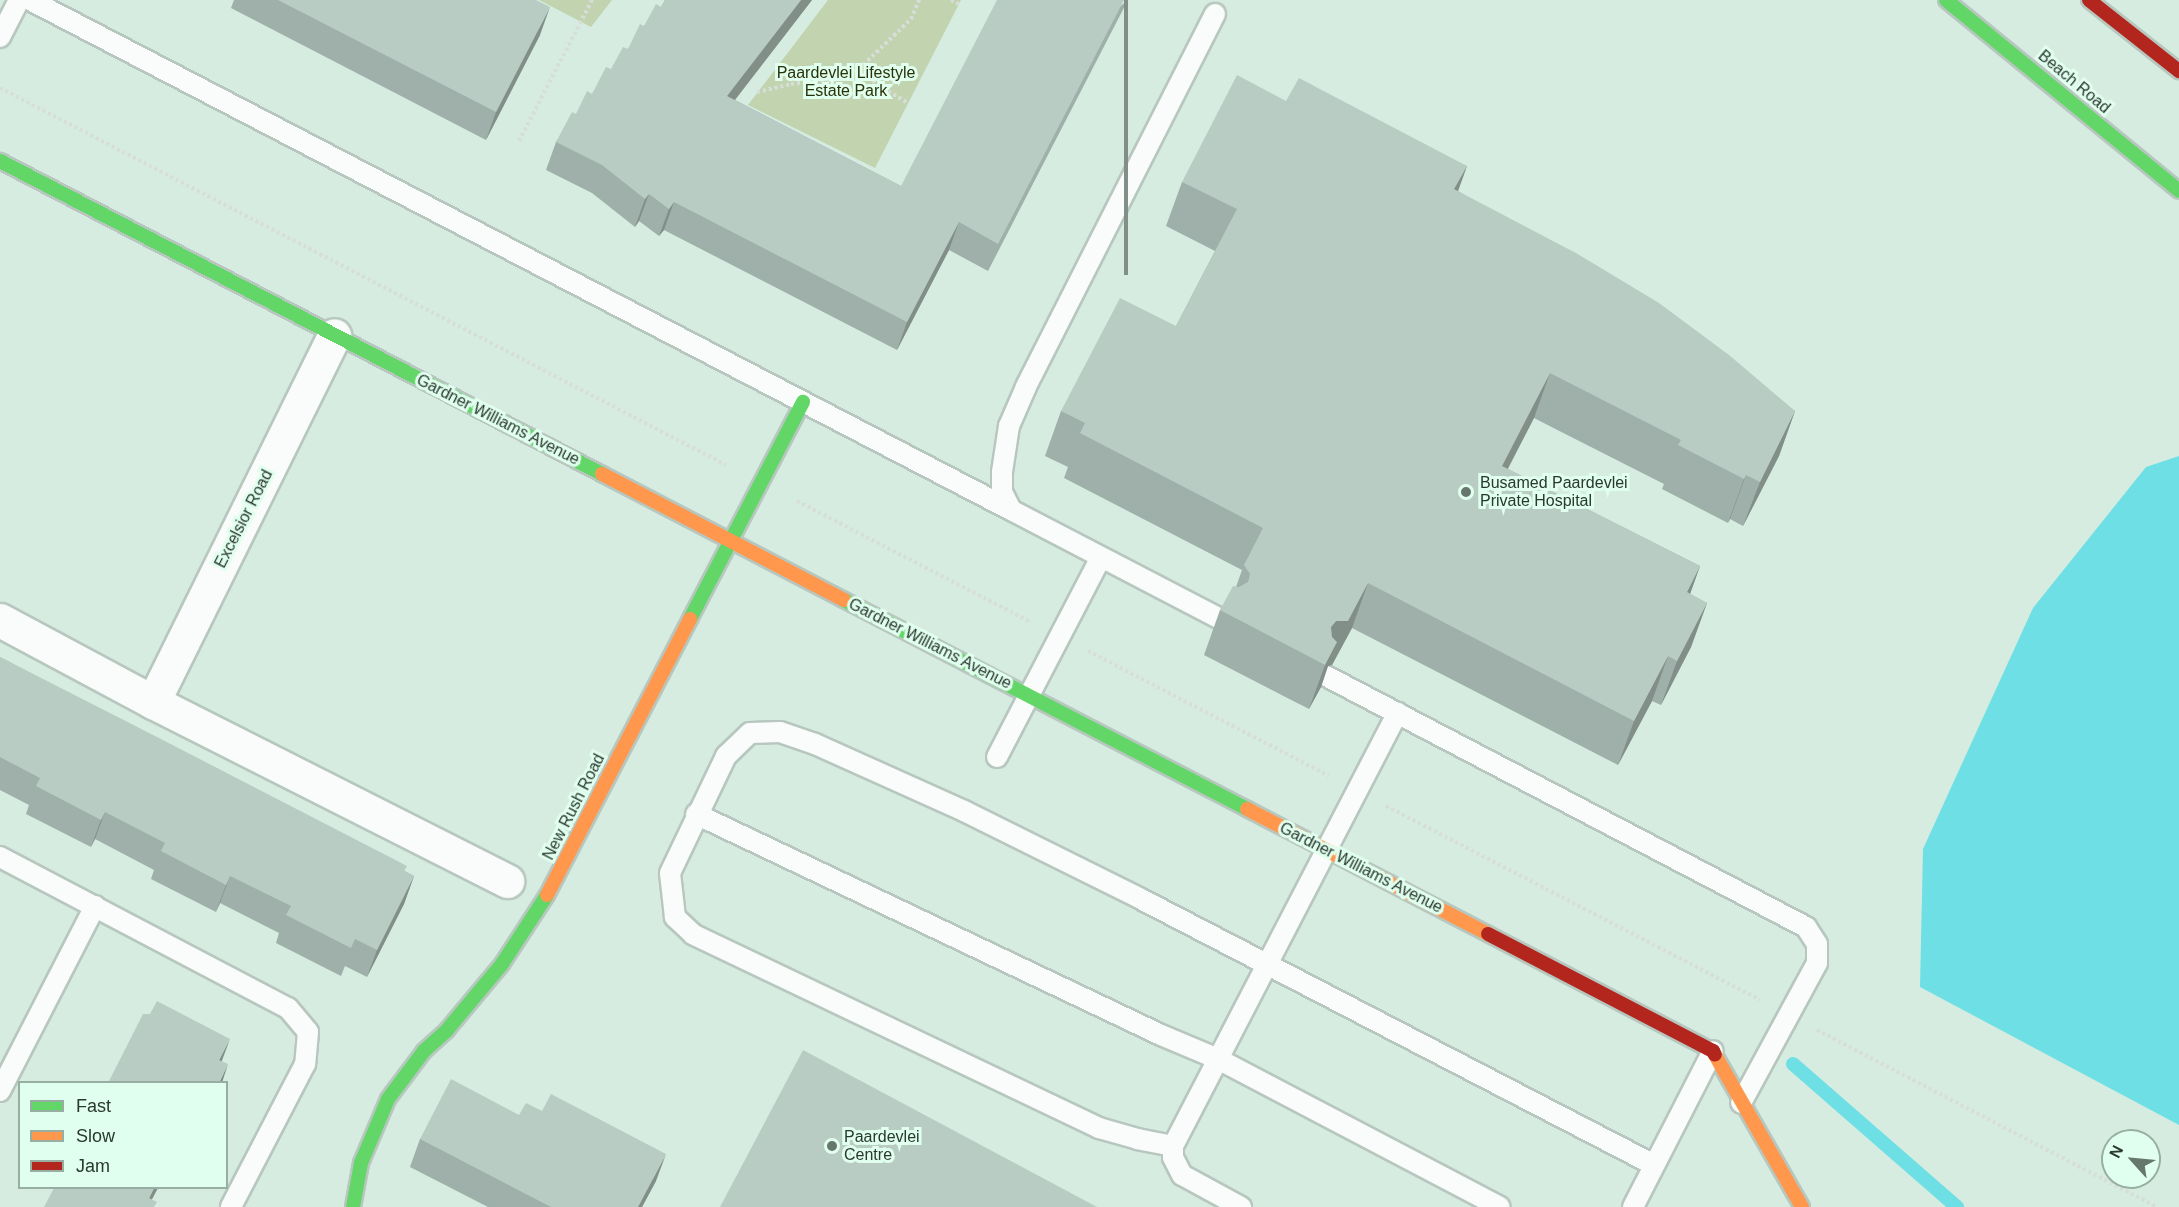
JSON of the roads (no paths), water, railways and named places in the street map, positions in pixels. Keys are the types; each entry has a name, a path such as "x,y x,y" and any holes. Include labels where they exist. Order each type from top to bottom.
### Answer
{"street":[{"name":"Beach Road","path":"1946,0 2179,191"},
{"path":"2089,0 2179,71"},
{"name":"Gardner Williams Avenue","path":"0,161 1713,1051"},
{"name":"Excelsior Road","path":"153,702 334,335"},
{"name":"New Rush Road","path":"353,1207 362,1163 388,1100 424,1051 447,1030 502,964 546,898 802,402"},
{"path":"0,620 153,702 507,881"},
{"path":"1713,1051 1741,1103 1803,1202"}],"lane":[{"path":"0,37 19,0"},
{"path":"30,0 1222,620"},
{"path":"1011,510 1002,492 1009,426 1215,14"},
{"path":"997,757 1101,557"},
{"path":"1326,676 1806,927 1817,944 1817,963 1741,1103"},
{"path":"1241,1207 1182,1175 1173,1157 1173,1146 1397,713"},
{"path":"1173,1146 1099,1128 693,934 675,917 670,873 696,814 726,756 750,733 780,732 815,744 964,811 1267,964 1654,1165"},
{"path":"696,814 1096,1004 1218,1059 1500,1207"},
{"path":"0,857 288,1008 308,1032 305,1064 231,1207"},
{"path":"0,1091 95,906"},
{"path":"1632,1207 1713,1051"}],"water":[{"path":"2179,456 2179,1125 1920,987 1923,849 2033,608 2146,467"}],"waterway":[{"path":"1793,1064 1957,1207"}],"place":[{"name":"Busamed Paardevlei Private Hospital","path":"1466,492"},
{"name":"Paardevlei Centre","path":"832,1146"}],"park label":[{"name":"Paardevlei Lifestyle Estate Park","path":"846,82"}]}
